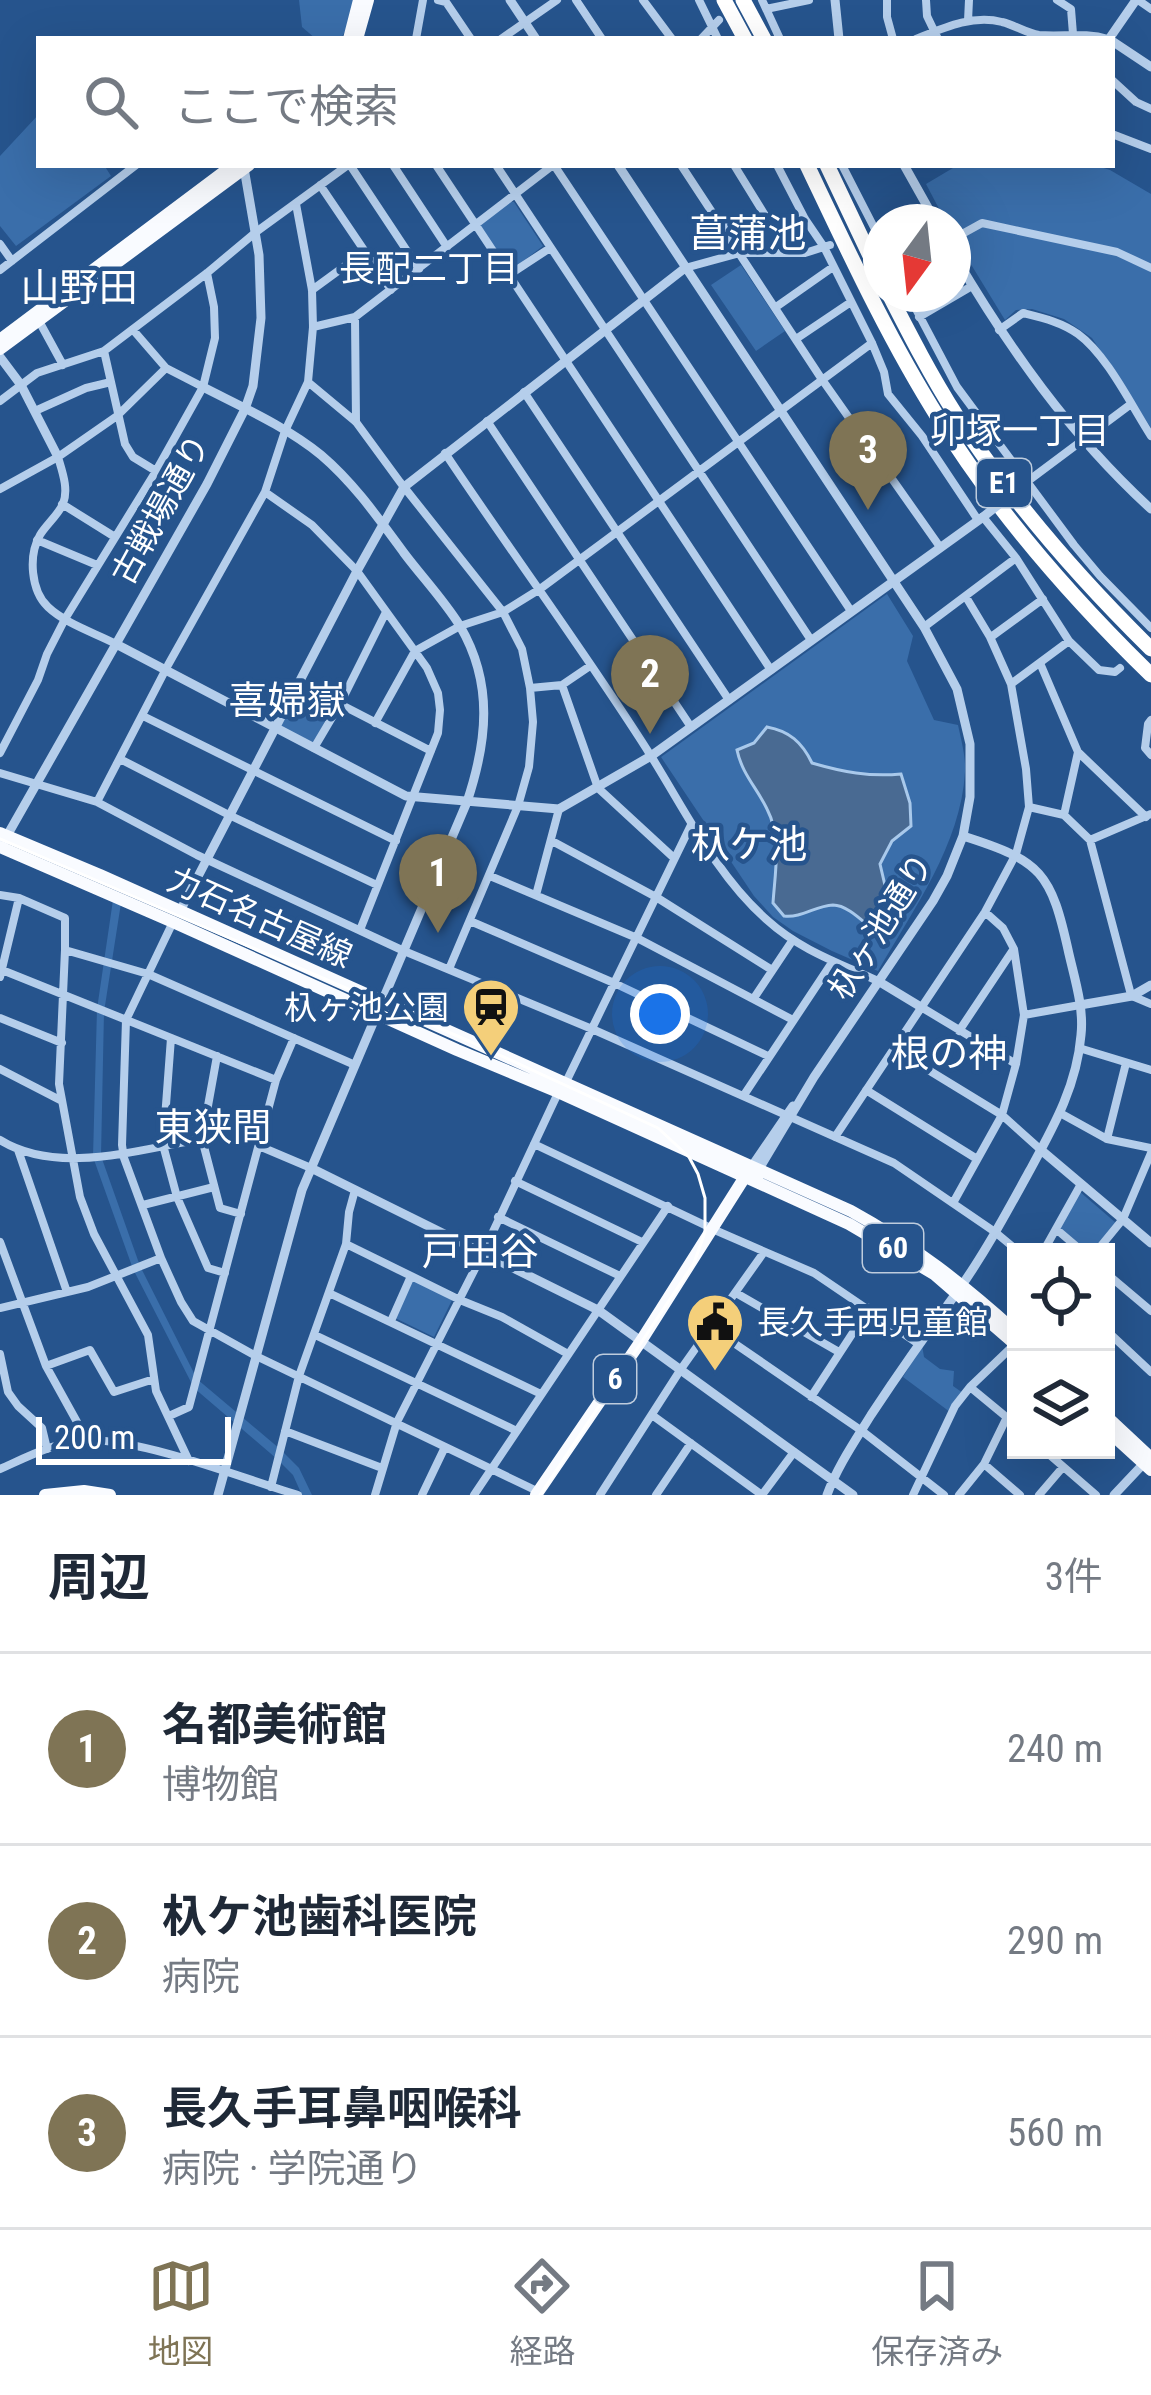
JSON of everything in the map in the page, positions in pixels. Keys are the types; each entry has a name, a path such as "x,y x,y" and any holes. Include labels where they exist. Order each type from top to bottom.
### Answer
{"highway":[{"path":"724,0 743,36"},
{"path":"743,0 762,36"},
{"name":"E1","path":"808,168 852,261 940,422 1040,558 1151,675"},
{"path":"840,168 863,230"},
{"name":"E1","path":"899,312 955,414 988,462 1069,562 1151,649"}],"main road":[{"path":"354,36 364,0"},
{"path":"0,353 239,168"},
{"path":"0,340 239,168"},
{"name":"力石名古屋線","path":"2,839 752,1173"},
{"name":"6","path":"538,1493 752,1173"},
{"name":"60","path":"752,1173 886,1230 1007,1325"},
{"name":"60","path":"960,1288 1007,1335"},
{"path":"1115,1425 1149,1461"},
{"path":"1115,1436 1149,1461"},
{"path":"50,1494 110,1495"}],"street":[{"path":"417,36 424,0"},
{"path":"438,0 446,2 469,36"},
{"path":"510,0 531,30 557,0"},
{"path":"576,0 600,36"},
{"path":"643,0 670,36"},
{"path":"699,0 716,24 718,36"},
{"path":"779,36 764,5 809,0"},
{"path":"835,0 839,36"},
{"path":"887,0 892,36"},
{"path":"926,0 936,36 968,21 996,20 1040,35 1085,36"},
{"path":"968,21 969,0"},
{"path":"1057,0 1070,8 1073,34"},
{"path":"1113,36 1137,0 1151,8"},
{"path":"704,36 716,24"},
{"path":"1115,43 1151,67"},
{"path":"1115,83 1151,109"},
{"path":"1115,135 1151,148"},
{"path":"0,270 132,168"},
{"name":"古戦場通り","path":"2,839 245,410 260,340 261,300 256,232 242,168"},
{"path":"0,401 37,374 104,351 134,331 344,168"},
{"path":"351,168 419,268"},
{"path":"394,168 447,247"},
{"path":"438,168 771,670"},
{"path":"498,168 811,640"},
{"path":"314,327 355,317 550,168"},
{"path":"556,168 851,611"},
{"name":"杁ヶ池通り","path":"620,168 924,627 957,689 970,744 970,797 963,836 940,889 752,1173"},
{"path":"683,168 821,378 940,547"},
{"path":"736,168 771,226"},
{"path":"780,168 805,219 827,246 884,372 888,394 980,519 1016,558 1069,641 1099,670 1120,668"},
{"path":"840,168 863,216"},
{"path":"906,168 926,204"},
{"path":"320,184 391,290"},
{"path":"97,802 265,493 285,431 308,382 314,327 312,290 296,204"},
{"path":"719,224 771,226 805,219"},
{"path":"971,230 982,224 1117,252 1151,268"},
{"path":"0,244 12,261"},
{"path":"538,1493 210,1333 187,1313 161,1258 123,1152 126,1021 176,916 404,487 685,268 740,253 805,253 827,246"},
{"path":"509,274 550,248"},
{"path":"312,290 364,252"},
{"path":"776,307 833,267"},
{"path":"0,753 65,619 203,386 215,338 207,273"},
{"path":"919,317 972,286 1023,365 1083,440 1151,509"},
{"path":"796,339 851,302"},
{"path":"917,312 957,387 1060,527 1151,628"},
{"path":"999,329 1023,314 1067,327 1091,346 1151,436"},
{"path":"355,317 356,422"},
{"path":"39,321 63,364"},
{"path":"134,331 166,368 319,453 382,524 460,626 478,671 485,729 481,762 467,802 291,1224 218,1495"},
{"path":"375,722 415,651 460,626 503,612 540,589 872,343"},
{"path":"104,351 125,444 133,457 156,471"},
{"path":"0,353 35,411 64,474 62,504 37,539 32,569 46,606 406,796 559,809 691,728 1131,404"},
{"path":"0,489 117,416 166,368"},
{"path":"35,411 111,382"},
{"path":"308,382 356,422 503,612 522,649 533,722 529,767 518,806 449,969"},
{"path":"524,392 729,700"},
{"path":"488,421 691,728"},
{"path":"445,453 651,756 691,824 759,913 792,941 878,981 1016,1064"},
{"path":"265,493 312,525 356,571 427,668 438,693 438,733 360,930"},
{"path":"62,504 115,537"},
{"path":"37,539 97,565"},
{"path":"924,627 1016,558"},
{"path":"835,1137 985,912 1016,854 1029,807 1011,684 966,597"},
{"path":"990,637 1043,599"},
{"path":"314,748 386,614"},
{"path":"1011,684 1069,641"},
{"path":"1040,663 1078,752 1148,816 1090,840"},
{"path":"530,688 562,685 590,666"},
{"path":"299,682 431,751"},
{"path":"562,685 598,788 674,859"},
{"path":"143,716 396,841"},
{"path":"1151,720 1145,748 1151,755"},
{"path":"0,722 14,726"},
{"path":"1064,815 1078,752"},
{"path":"120,759 377,885"},
{"path":"0,773 97,802 207,860 404,951 894,1163 1008,1243"},
{"path":"1029,807 1064,815 1090,840 1132,996"},
{"path":"536,895 559,809"},
{"path":"375,1495 397,1423 691,824"},
{"path":"827,1495 917,1343 995,1232 1073,1081 1082,1030 1080,1005 1052,891 1033,866 1016,854 963,836"},
{"path":"552,841 656,897 772,970"},
{"path":"490,876 637,938 793,1020"},
{"path":"0,895 20,898 65,918 62,1100 72,1160 88,1220 148,1335 156,1391 189,1461"},
{"path":"20,898 1,974 276,1080"},
{"path":"953,1203 1002,1115 1024,1015 1014,949 1004,928 985,912"},
{"path":"470,921 768,1057"},
{"path":"754,998 792,941"},
{"path":"959,1030 1014,949"},
{"path":"65,950 148,974 356,1065"},
{"path":"744,1095 832,961"},
{"path":"1024,1015 1132,996 1151,985"},
{"path":"1132,996 1151,1004"},
{"path":"0,1018 62,1043"},
{"path":"170,1038 163,1145 177,1197 208,1268 225,1273"},
{"path":"169,1416 189,1407 276,1080 295,1038"},
{"path":"893,1048 1002,1115 1151,1244"},
{"path":"1079,1048 1151,1070"},
{"path":"217,1056 202,1139 220,1208 241,1214"},
{"path":"1107,1139 1126,1063"},
{"path":"0,1069 62,1100"},
{"path":"866,1090 977,1159"},
{"path":"1060,1114 1107,1139 1151,1150 1123,1219 1103,1243"},
{"path":"0,1140 18,1150 72,1160 202,1139"},
{"path":"534,1144 814,1273 917,1343"},
{"path":"259,1146 598,1310 853,1495"},
{"path":"18,1150 67,1292"},
{"path":"515,1181 642,1242"},
{"path":"1048,1243 1081,1184"},
{"path":"143,1205 214,1186"},
{"path":"271,1486 299,1376 346,1244 356,1190"},
{"path":"474,1495 668,1206"},
{"path":"498,1216 620,1276"},
{"path":"1056,1229 1072,1243"},
{"path":"0,1243 46,1366 88,1440"},
{"path":"346,1244 502,1317 568,1354"},
{"path":"600,1495 764,1252"},
{"path":"0,1308 67,1292 161,1258"},
{"path":"391,1321 411,1276"},
{"path":"1115,1281 1151,1311"},
{"path":"329,1293 542,1394"},
{"path":"736,1293 839,1352"},
{"path":"811,1396 869,1308"},
{"path":"712,1328 862,1431 944,1495"},
{"path":"315,1335 517,1431"},
{"path":"1115,1338 1151,1372"},
{"path":"46,1366 90,1350 115,1392 154,1379"},
{"path":"913,1495 956,1406 1009,1351"},
{"path":"0,1354 8,1392 42,1428 47,1449"},
{"path":"959,1495 984,1465 1007,1417 970,1387"},
{"path":"652,1415 762,1495 794,1452"},
{"path":"285,1431 382,1468"},
{"path":"0,1469 47,1449 88,1440 143,1448 298,1495"},
{"path":"660,1494 691,1443"},
{"path":"422,1495 445,1447"},
{"path":"1054,1459 1096,1495"},
{"path":"1114,1495 1149,1461"},
{"path":"984,1465 1020,1495"},
{"path":"1039,1495 1063,1467"}],"shaded area":[{"path":"299,0 354,0 342,36 312,36 302,27"},
{"path":"36,117 36,168 106,168 111,176 16,246 0,226 0,156"},
{"path":"953,168 1104,168 1151,194 1151,428 1092,338 1064,319 1032,309 1016,310 1005,320 971,264 971,204 937,204 926,184"},
{"path":"514,202 543,246 510,271 480,226"},
{"path":"741,265 785,331 756,351 711,285"},
{"path":"887,594 913,636 907,661 934,720 958,725 965,772 962,799 945,851 878,971 773,917 661,757"},
{"path":"300,689 332,707 314,743 282,729"},
{"name":"杁ケ池","path":"767,727 794,739 812,763 856,773 901,774 911,826 892,841 880,864 891,911 876,932 839,906 784,916 773,903 775,832 737,750 754,743"},
{"path":"113,900 121,903 104,1012 101,1156 140,1266 197,1379 299,1468 312,1495 302,1495 293,1475 277,1459 194,1388 133,1269 93,1157 97,1009"},
{"path":"1079,1191 1116,1223 1100,1243 1076,1243 1060,1229"},
{"path":"413,1280 452,1300 434,1337 395,1318"},
{"path":"922,1345 924,1357 940,1369 954,1371 953,1386 963,1393 950,1412 903,1377"}],"tram line":[{"path":"0,839 469,1041 658,1128 689,1157 705,1198 705,1232 694,1263 540,1495"}],"place":[{"name":"長久手耳鼻咽喉科","path":"868,510"},
{"name":"杁ケ池歯科医院","path":"650,734"},
{"name":"名都美術館","path":"438,933"},
{"name":"杁ヶ池公園","path":"491,1058"},
{"name":"長久手西児童館","path":"715,1373"}],"district":[{"name":"菖蒲池","path":"748,233"},
{"name":"長配二丁目","path":"429,268"},
{"name":"山野田","path":"79,287"},
{"name":"卯塚一丁目","path":"1020,430"},
{"name":"喜婦嶽","path":"287,700"},
{"name":"杁ケ池","path":"749,844"},
{"name":"根の神","path":"949,1053"},
{"name":"東狭間","path":"213,1127"},
{"name":"戸田谷","path":"480,1251"}]}
